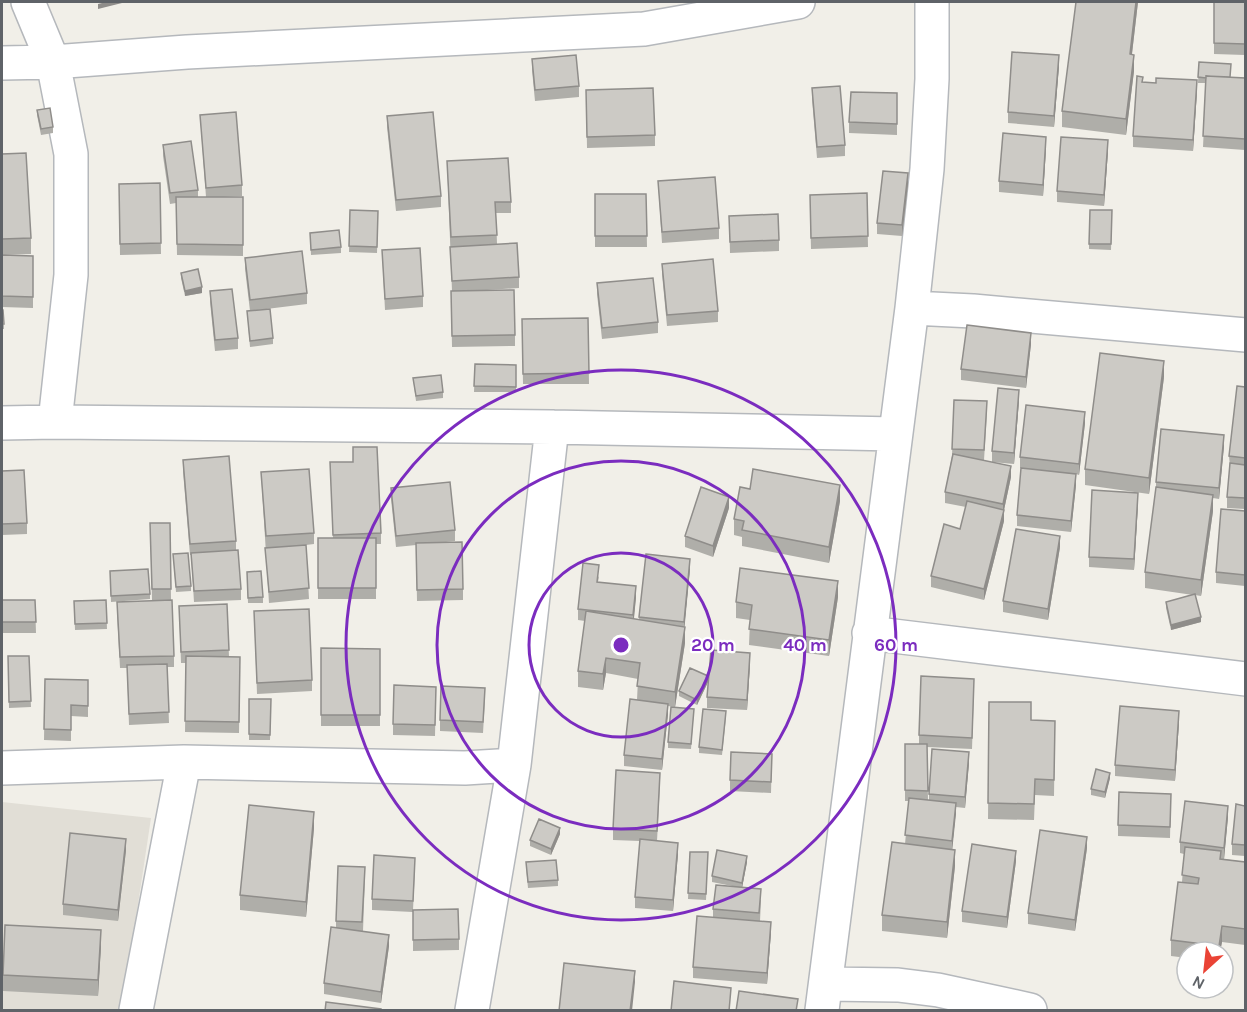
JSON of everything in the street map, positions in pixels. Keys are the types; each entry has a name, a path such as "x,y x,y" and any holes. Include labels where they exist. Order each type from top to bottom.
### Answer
{"street":[{"path":"28,2 53,62 71,154 71,276 55,422"},
{"path":"2,63 644,29 798,2"},
{"path":"932,2 932,79 927,169 912,308 869,633 825,997 898,985 939,990 1030,1011"},
{"path":"912,308 973,311 1245,335"},
{"path":"2,423 552,427 895,434"},
{"path":"472,1011 514,765 552,427"},
{"path":"869,633 1245,680"},
{"path":"2,768 184,762 465,768 514,765"},
{"path":"136,1011 184,762"}],"shaded area":[{"path":"2,802 151,818 122,1010 2,1010"}],"building":[{"path":"1076,2 1136,2 1130,54 1134,55 1126,119 1062,111"},
{"path":"1214,2 1245,2 1245,44 1214,43"},
{"path":"1012,52 1059,55 1054,116 1008,112"},
{"path":"576,55 579,86 535,90 532,59"},
{"path":"1199,62 1231,64 1230,77 1198,77"},
{"path":"1137,76 1143,77 1142,82 1156,83 1156,78 1197,80 1193,140 1133,136"},
{"path":"1206,76 1245,78 1245,139 1203,136"},
{"path":"840,86 845,145 817,147 812,88"},
{"path":"653,88 655,135 587,137 586,90"},
{"path":"851,92 897,93 897,124 849,122"},
{"path":"50,108 53,127 41,129 37,110"},
{"path":"236,112 242,185 206,188 200,115"},
{"path":"433,112 441,196 396,200 387,116"},
{"path":"1003,133 1046,137 1043,185 999,181"},
{"path":"1061,137 1108,140 1104,195 1057,191"},
{"path":"191,141 198,190 170,193 163,145"},
{"path":"26,153 31,238 2,239 2,154"},
{"path":"508,158 511,202 495,202 497,235 451,237 447,161"},
{"path":"883,171 908,173 902,225 877,223"},
{"path":"715,177 719,228 662,232 658,181"},
{"path":"160,183 161,243 120,244 119,184"},
{"path":"867,193 868,236 811,238 810,195"},
{"path":"595,194 646,194 647,236 595,236"},
{"path":"176,197 243,197 243,245 177,244"},
{"path":"350,210 378,211 377,247 349,246"},
{"path":"1090,210 1112,210 1111,244 1089,244"},
{"path":"778,214 779,240 730,242 729,216"},
{"path":"339,230 341,247 311,250 310,233"},
{"path":"517,243 519,277 452,281 450,247"},
{"path":"420,248 423,296 385,299 382,250"},
{"path":"302,251 307,293 250,300 245,258"},
{"path":"2,255 33,256 33,297 2,296"},
{"path":"713,259 718,311 667,315 662,264"},
{"path":"198,269 202,287 185,291 181,273"},
{"path":"653,278 658,322 602,328 597,283"},
{"path":"232,289 238,338 215,340 210,291"},
{"path":"514,290 515,335 452,336 451,291"},
{"path":"270,309 273,338 250,341 247,311"},
{"path":"588,318 589,373 523,374 522,319"},
{"path":"967,325 1031,333 1026,377 961,369"},
{"path":"1100,353 1164,361 1149,478 1085,469"},
{"path":"475,364 516,365 516,387 474,386"},
{"path":"441,375 443,392 416,396 413,378"},
{"path":"1237,386 1245,387 1245,458 1229,456"},
{"path":"998,388 1019,390 1014,453 992,451"},
{"path":"954,400 987,401 984,450 952,449"},
{"path":"1026,405 1085,412 1079,464 1020,457"},
{"path":"1161,429 1224,435 1219,488 1156,482"},
{"path":"353,447 377,447 381,533 333,535 330,462 353,462"},
{"path":"953,454 1011,466 1003,504 945,492"},
{"path":"229,456 236,541 190,544 183,460"},
{"path":"1230,463 1245,465 1245,498 1227,497"},
{"path":"1021,468 1076,474 1071,521 1017,515"},
{"path":"309,469 314,533 266,536 261,472"},
{"path":"753,469 840,485 829,547 742,530 744,521 734,519 740,487 750,489"},
{"path":"24,470 27,523 2,524 2,471"},
{"path":"450,482 455,530 396,536 391,488"},
{"path":"701,487 729,497 713,546 685,536"},
{"path":"1156,487 1213,495 1201,580 1145,572"},
{"path":"1092,490 1138,493 1134,559 1089,557"},
{"path":"967,501 1004,510 984,589 931,576 944,524 960,529"},
{"path":"1221,509 1245,511 1245,575 1216,572"},
{"path":"150,523 170,523 171,589 152,589"},
{"path":"1016,529 1060,536 1048,609 1003,601"},
{"path":"318,538 376,538 376,588 318,588"},
{"path":"462,542 463,589 417,590 416,543"},
{"path":"306,545 309,588 269,592 265,548"},
{"path":"238,550 241,589 194,591 191,553"},
{"path":"188,553 191,586 176,587 173,554"},
{"path":"646,554 690,559 684,622 639,617"},
{"path":"583,563 599,565 597,582 636,586 633,615 578,609"},
{"path":"740,568 838,581 829,640 749,629 752,605 736,602"},
{"path":"148,569 150,594 111,596 110,571"},
{"path":"261,571 263,597 248,598 247,572"},
{"path":"1195,594 1201,617 1171,625 1166,602"},
{"path":"2,600 35,600 36,622 2,622"},
{"path":"106,600 107,623 75,624 74,601"},
{"path":"172,600 174,656 120,657 117,602"},
{"path":"227,604 229,650 181,652 179,606"},
{"path":"309,609 312,680 257,683 254,611"},
{"path":"586,611 685,627 675,692 637,686 640,663 606,658 603,674 578,671"},
{"path":"321,648 380,649 380,715 321,715"},
{"path":"711,650 750,653 747,700 707,697"},
{"path":"8,656 29,656 31,701 9,702"},
{"path":"186,656 240,657 239,722 185,721"},
{"path":"167,664 169,712 129,714 127,665"},
{"path":"690,668 708,676 697,700 679,691"},
{"path":"921,676 974,679 972,738 919,735"},
{"path":"45,679 88,680 88,706 71,705 71,730 44,729"},
{"path":"394,685 436,687 435,725 393,724"},
{"path":"441,686 485,688 483,722 440,720"},
{"path":"249,699 271,699 270,735 249,734"},
{"path":"630,699 668,704 662,759 624,755"},
{"path":"989,702 1031,702 1031,720 1055,721 1054,780 1035,779 1034,804 988,803"},
{"path":"1120,706 1179,711 1175,770 1115,765"},
{"path":"671,707 694,709 691,744 668,742"},
{"path":"703,709 726,711 722,750 699,747"},
{"path":"905,744 927,744 928,791 905,790"},
{"path":"932,749 969,752 965,797 929,794"},
{"path":"731,752 772,754 771,782 730,780"},
{"path":"1096,769 1110,773 1105,792 1091,789"},
{"path":"616,770 660,773 657,831 613,829"},
{"path":"1119,792 1171,794 1170,827 1118,825"},
{"path":"909,798 956,803 952,841 905,835"},
{"path":"1185,801 1228,806 1224,848 1180,842"},
{"path":"1236,804 1245,806 1245,845 1232,844"},
{"path":"249,805 314,812 306,902 240,895"},
{"path":"539,819 560,828 551,849 530,840"},
{"path":"1040,830 1087,837 1075,920 1028,913"},
{"path":"70,833 126,839 118,910 63,904"},
{"path":"640,839 678,843 673,900 635,897"},
{"path":"892,842 955,850 947,922 882,915"},
{"path":"972,844 1016,851 1007,917 962,911"},
{"path":"1185,847 1221,851 1220,859 1245,862 1245,929 1222,926 1220,940 1171,940 1178,882 1198,884 1199,878 1182,875"},
{"path":"717,850 747,856 742,883 712,876"},
{"path":"690,852 708,852 706,894 688,893"},
{"path":"374,855 415,858 413,901 372,899"},
{"path":"556,860 558,880 528,882 526,862"},
{"path":"338,866 365,867 362,922 336,921"},
{"path":"716,885 761,889 759,913 713,909"},
{"path":"458,909 459,939 413,940 413,910"},
{"path":"697,916 771,922 767,973 693,967"},
{"path":"5,925 101,930 98,980 3,975"},
{"path":"331,927 389,935 381,992 324,983"},
{"path":"564,963 635,971 630,1011 559,1011"},
{"path":"674,981 731,988 729,1011 671,1011"},
{"path":"739,991 798,999 796,1011 736,1011"},
{"path":"326,1002 381,1009 381,1011 325,1011"}]}
